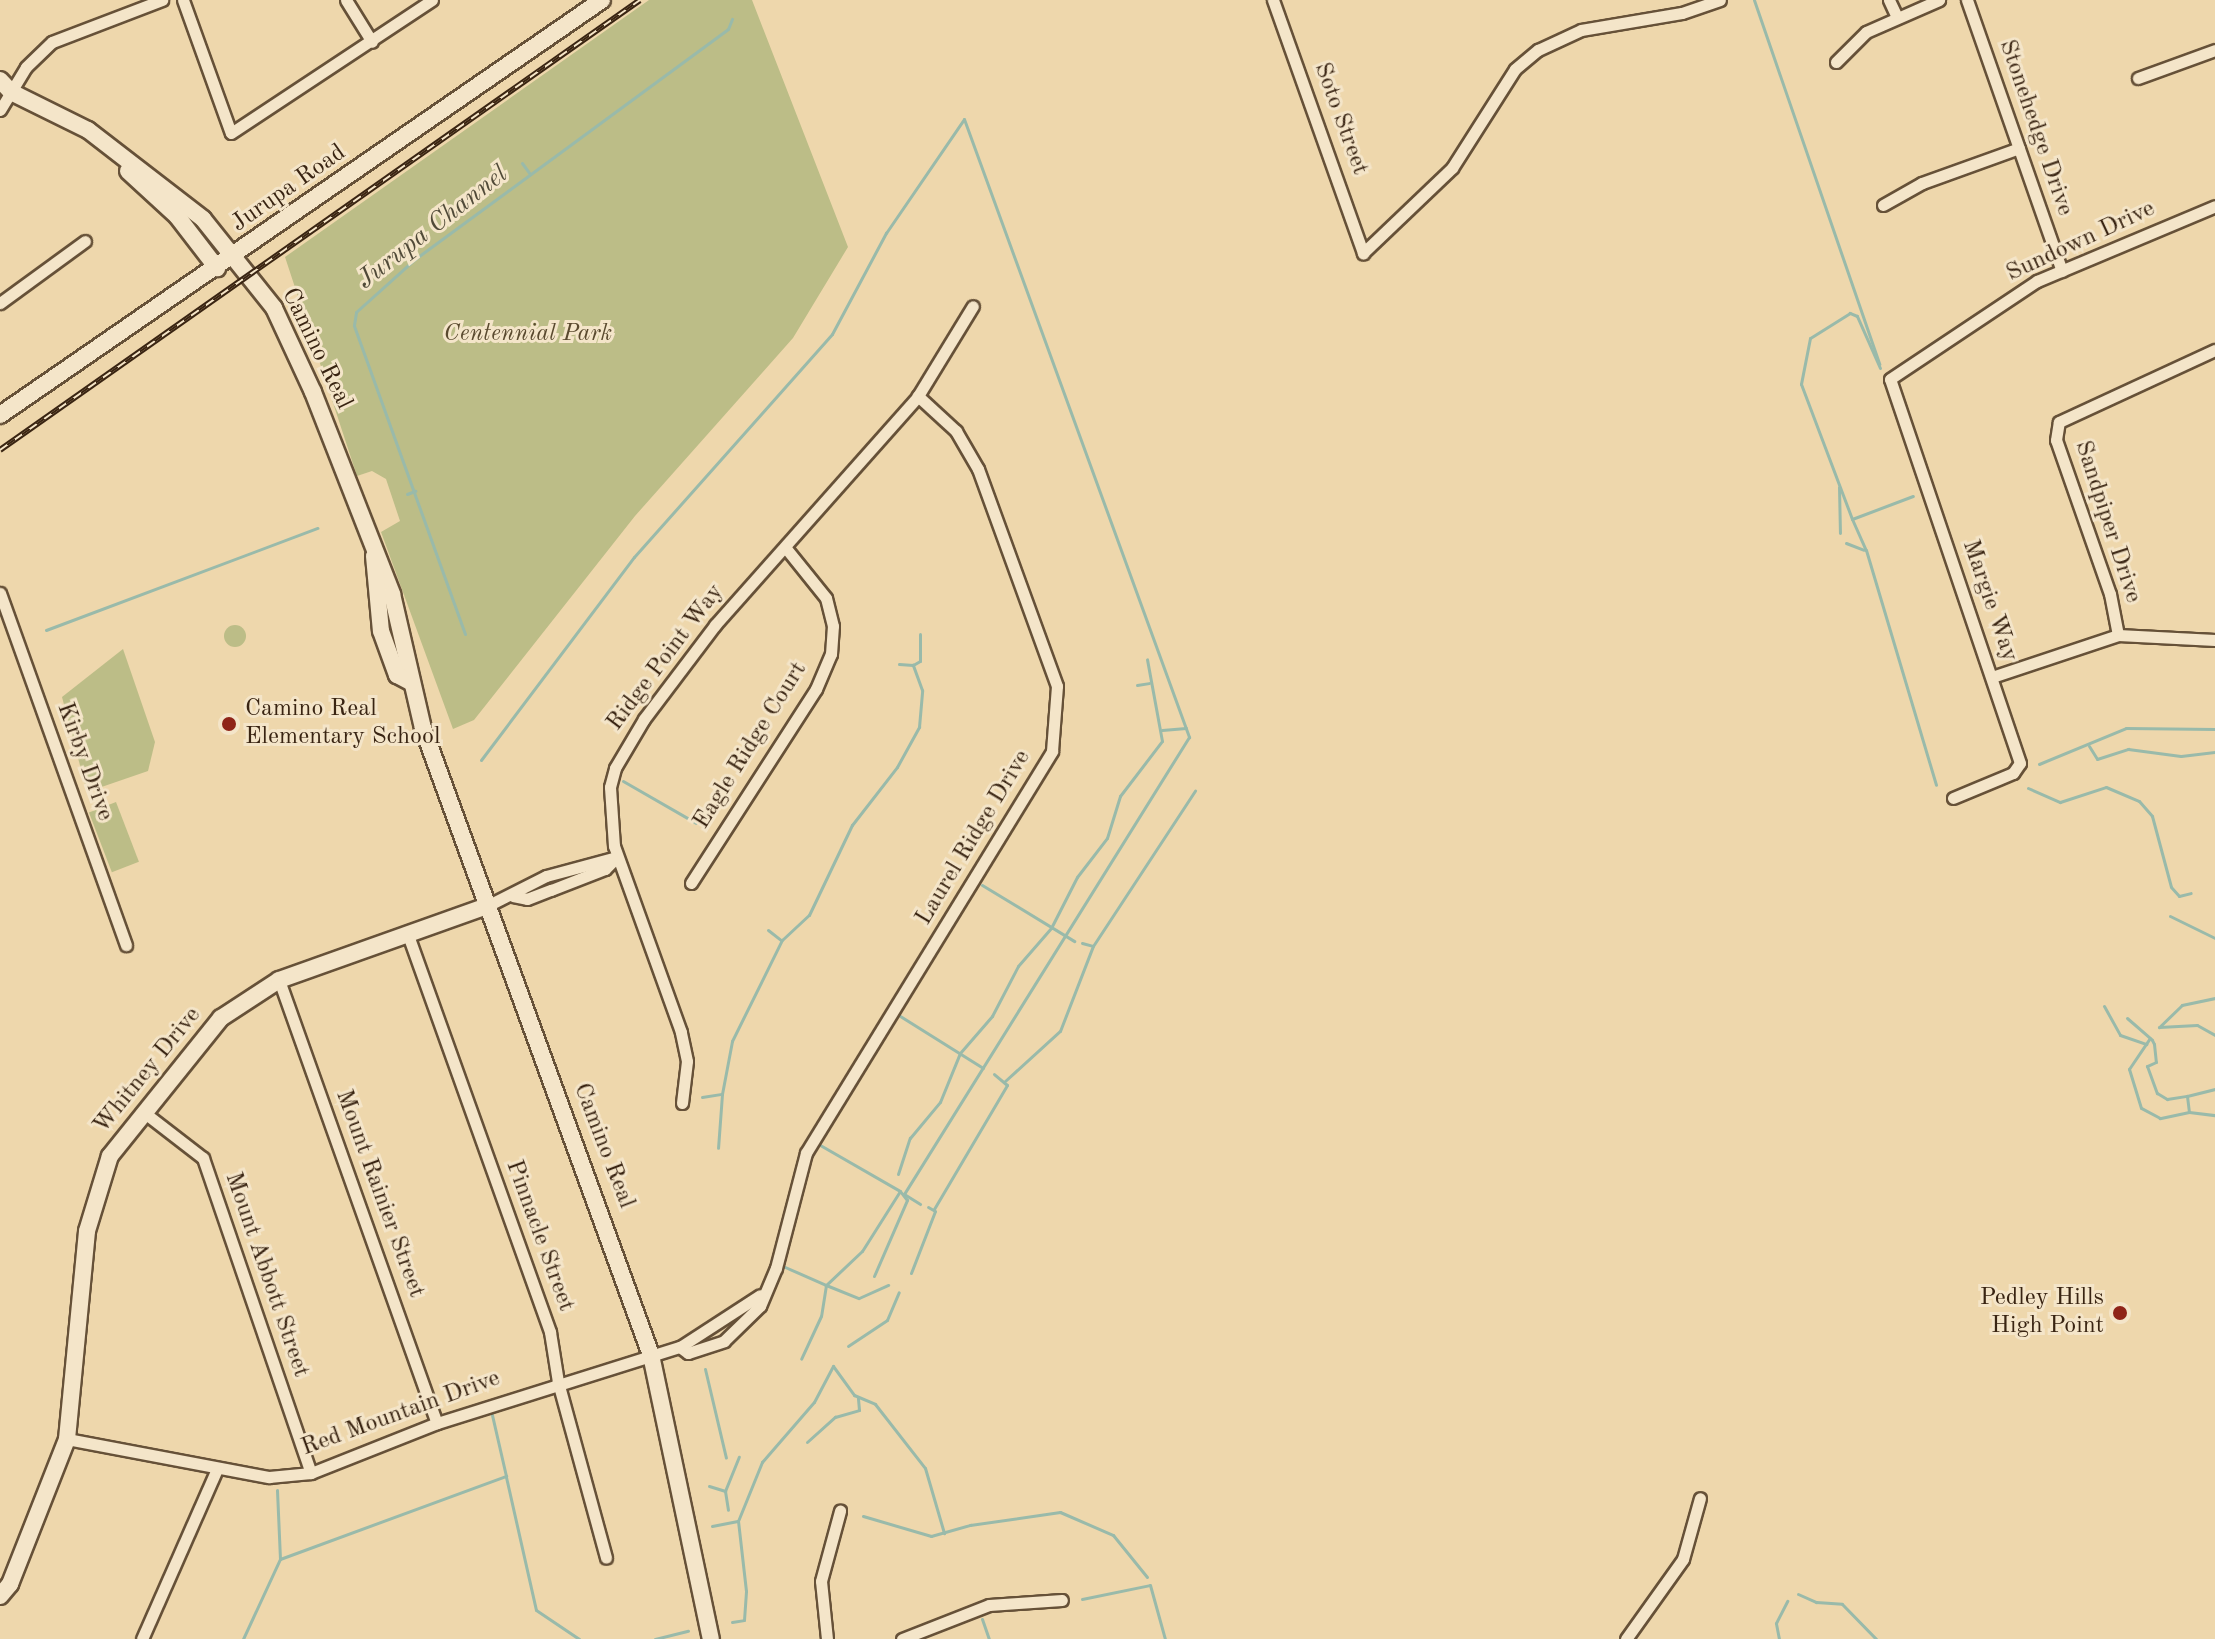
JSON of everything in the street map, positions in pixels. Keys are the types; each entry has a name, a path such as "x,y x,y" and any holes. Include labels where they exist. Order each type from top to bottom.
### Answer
{"main road":[{"name":"Jurupa Road","path":"0,415 235,256 602,0"},
{"name":"Camino Real","path":"4,88 88,130 182,200 235,256 285,330 374,551 376,614 397,675 410,682 487,906 619,1255 651,1355 711,1639"},
{"path":"118,151 129,171 177,216 217,268"},
{"name":"Whitney Drive","path":"0,1596 10,1584 67,1439 87,1231 110,1156 221,1018 279,980 487,906"}],"street":[{"path":"0,110 4,88 52,42 162,0"},
{"path":"183,0 231,133 432,0"},
{"path":"346,0 372,42"},
{"name":"Soto Street","path":"1273,0 1363,253 1452,168 1515,69 1538,50 1581,30 1682,13 1720,0"},
{"path":"1889,0 1896,15"},
{"path":"1836,62 1866,32 1896,15 1939,0"},
{"name":"Stonehedge Drive","path":"1967,0 2062,271"},
{"path":"2138,78 2215,50"},
{"path":"1883,205 1934,178 2019,148"},
{"name":"Sundown Drive","path":"1890,379 2023,289 2215,206"},
{"path":"0,303 85,241"},
{"name":"Ridge Point Way","path":"682,1103 687,1061 684,1040 617,857 610,787 623,749 715,625 918,396 973,306"},
{"name":"Sandpiper Drive","path":"2118,635 2110,594 2056,440 2059,422 2215,350"},
{"name":"Margie Way","path":"1890,379 2020,763 2013,773 1953,798"},
{"name":"Laurel Ridge Drive","path":"651,1355 680,1347 760,1295 776,1268 806,1153 1042,773 1057,728 1057,686 1051,662 978,469 956,431 918,396"},
{"name":"Eagle Ridge Court","path":"691,883 816,689 831,654 833,626 826,598 785,547"},
{"name":"Kirby Drive","path":"0,593 126,945"},
{"path":"1992,677 2118,635 2215,640"},
{"name":"Whitney Drive","path":"487,906 513,896 521,886 546,876 617,857"},
{"name":"Whitney Drive","path":"513,896 527,899 551,890 605,869 617,857"},
{"path":"546,876 551,890"},
{"name":"Pinnacle Street","path":"408,935 550,1332 558,1382 606,1558"},
{"name":"Mount Rainier Street","path":"279,980 437,1423"},
{"name":"Mount Abbott Street","path":"146,1114 203,1158 311,1473"},
{"name":"Laurel Ridge Drive","path":"680,1347 693,1352 741,1329 760,1306 760,1295"},
{"path":"729,1318 741,1329"},
{"name":"Red Mountain Drive","path":"67,1439 269,1477 311,1473 437,1423 558,1382 651,1355"},
{"path":"142,1639 217,1469"},
{"path":"1626,1639 1683,1559 1700,1498"},
{"path":"827,1639 821,1581 840,1511"},
{"path":"902,1639 989,1605 1062,1600"}],"green space":[{"name":"Centennial Park","path":"649,0 752,0 848,247 793,338 635,516 474,720 453,729 381,532 400,521 386,479 372,471 357,476 285,257"},
{"path":"235,625 243,628 246,636 243,644 235,647 227,644 224,636 227,628"},
{"path":"123,649 155,742 148,771 87,792 62,697"},
{"path":"116,802 139,862 112,872 89,812"}],"waterway":[{"path":"1754,0 1879,364"},
{"name":"Jurupa Channel","path":"465,634 354,325 356,312 415,259 728,29 732,19"},
{"path":"481,760 634,557 832,334 886,233 964,119 1189,737 904,1194 920,1204"},
{"name":"Jurupa Channel","path":"522,163 530,174"},
{"path":"1880,368 1857,316 1850,313 1810,338 1801,384 1852,519 1913,496"},
{"path":"1839,487 1840,533"},
{"name":"Jurupa Channel","path":"407,494 415,491"},
{"path":"1852,519 1866,550 1936,785"},
{"name":"Jurupa Channel","path":"46,630 318,528"},
{"path":"1846,543 1864,550"},
{"path":"722,1094 732,1041 782,940 809,915 852,825 897,767 919,727 922,690 913,665 920,661 920,634"},
{"path":"898,1174 910,1138 940,1102 960,1053 992,1016 1018,966 1051,928 1077,877 1107,838 1120,796 1162,741 1147,659"},
{"path":"899,664 913,665"},
{"path":"1137,685 1149,683"},
{"path":"1162,730 1186,728"},
{"path":"2039,764 2126,728 2215,729"},
{"path":"2089,746 2097,759 2128,749 2181,756 2215,752"},
{"path":"623,781 696,823"},
{"path":"2028,788 2060,802 2106,787 2139,801 2152,816 2171,887 2179,896 2191,893"},
{"path":"1005,1081 1060,1031 1093,946 1195,791"},
{"path":"982,885 1074,941"},
{"path":"2170,916 2215,938"},
{"path":"768,930 781,940"},
{"path":"1082,943 1093,946"},
{"path":"2215,998 2182,1005 2159,1027 2197,1025 2215,1035"},
{"path":"2104,1006 2120,1035 2146,1044"},
{"path":"900,1016 983,1068"},
{"path":"2127,1018 2152,1040 2154,1044 2156,1062 2147,1066 2157,1093 2167,1099 2187,1096 2189,1112 2160,1118 2141,1108 2129,1069 2150,1038"},
{"path":"934,1209 1007,1085 994,1074"},
{"path":"2187,1096 2215,1089"},
{"path":"702,1097 722,1094 718,1148"},
{"path":"2189,1112 2215,1115"},
{"path":"820,1145 900,1191 862,1251 826,1285 859,1298 888,1285"},
{"path":"874,1276 907,1200 900,1191"},
{"path":"911,1273 935,1211 928,1207"},
{"path":"785,1267 826,1285 821,1316 801,1359"},
{"path":"848,1346 887,1320 899,1292"},
{"path":"732,1622 744,1620 746,1591 738,1521 762,1462 814,1402 833,1366 854,1395 875,1404 925,1468 944,1533"},
{"path":"705,1369 726,1458"},
{"path":"807,1442 835,1417 859,1410 858,1398"},
{"path":"280,1559 506,1476 492,1415"},
{"path":"709,1486 725,1491 739,1457"},
{"path":"506,1477 536,1610 579,1639"},
{"path":"243,1639 280,1559 277,1490"},
{"path":"725,1491 728,1510"},
{"path":"863,1516 931,1536 970,1525 1060,1512 1113,1535 1147,1577"},
{"path":"712,1526 738,1521"},
{"path":"1082,1599 1150,1585 1165,1639"},
{"path":"1798,1594 1816,1602 1842,1604 1876,1639"},
{"path":"1779,1639 1776,1623 1787,1601"},
{"path":"982,1619 989,1639"},
{"path":"655,1639 688,1631"}],"railway":[{"path":"0,450 640,0"}],"place":[{"name":"Camino Real Elementary School","path":"229,724"},
{"name":"Pedley Hills High Point","path":"2120,1313"}]}
